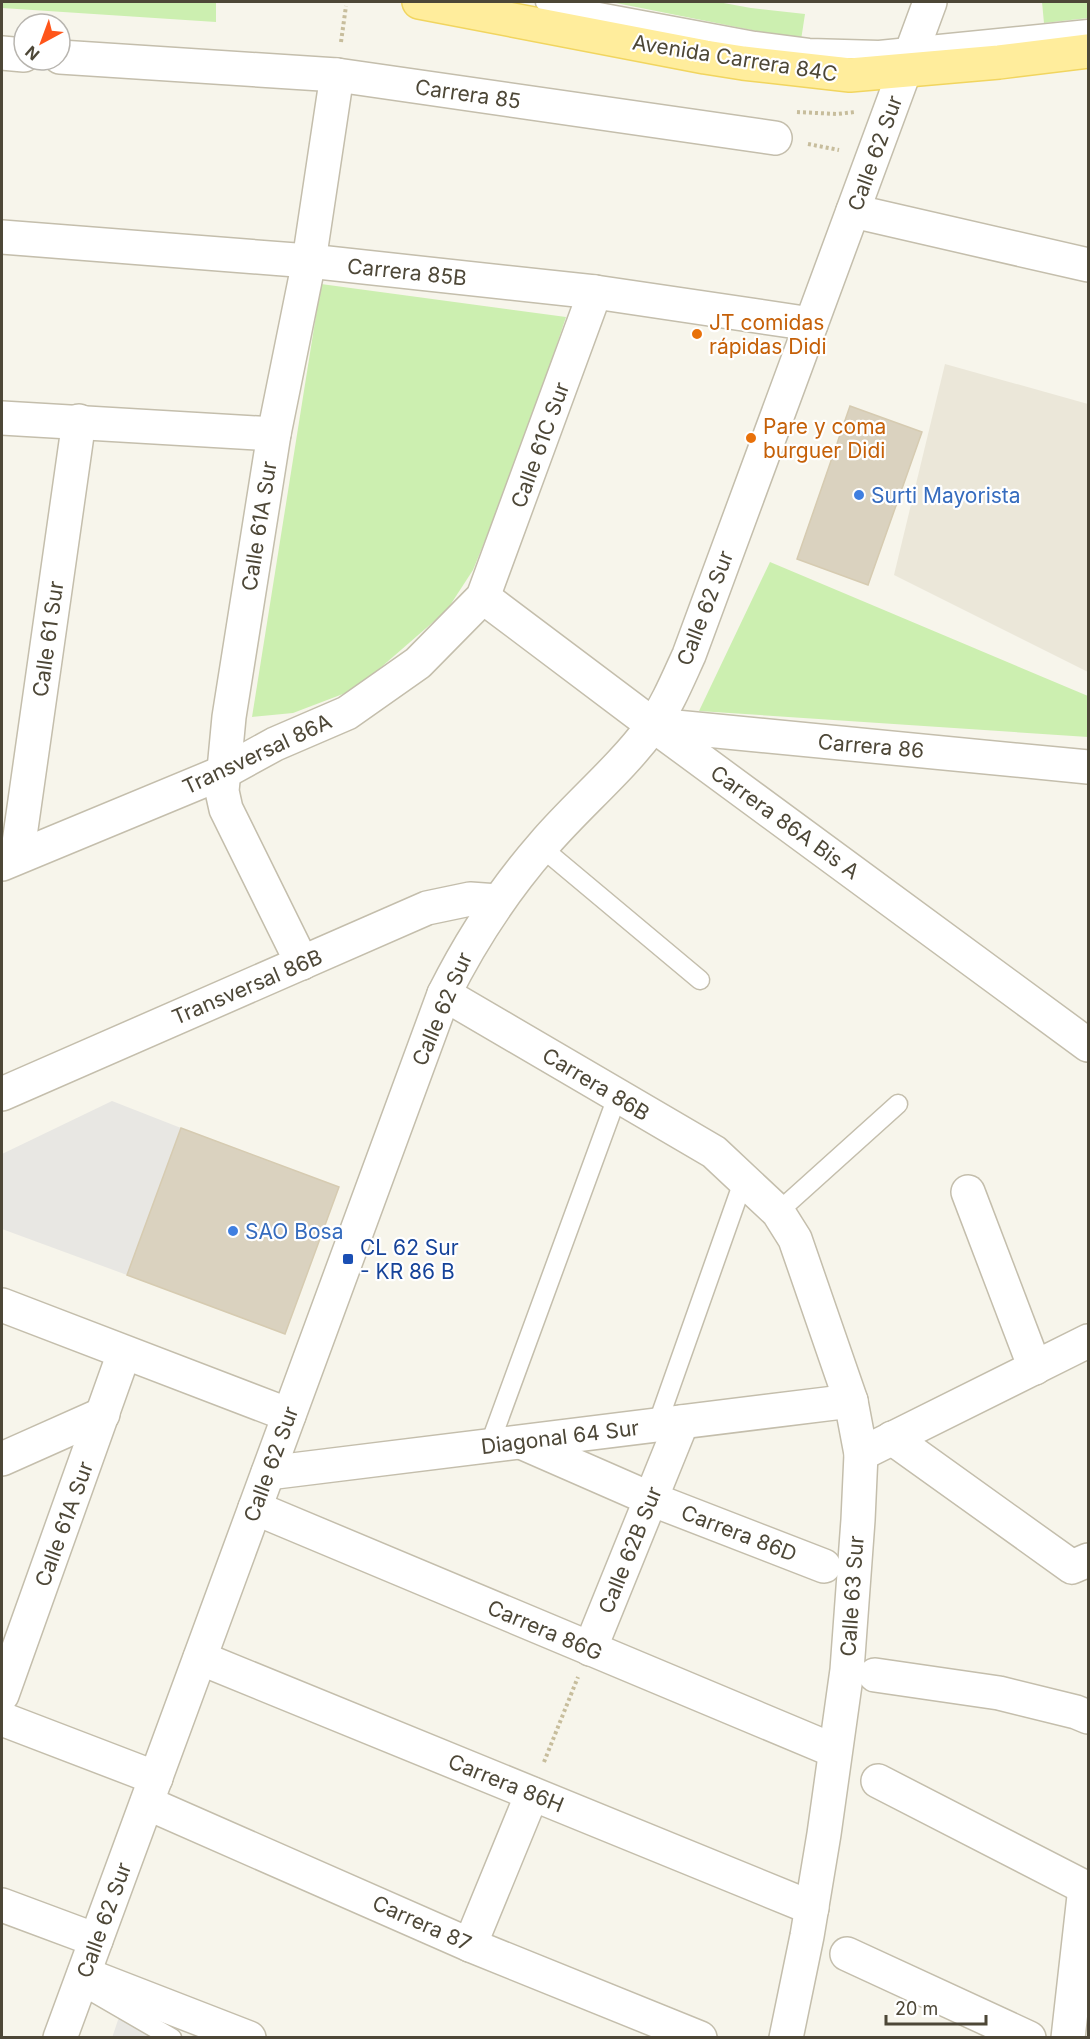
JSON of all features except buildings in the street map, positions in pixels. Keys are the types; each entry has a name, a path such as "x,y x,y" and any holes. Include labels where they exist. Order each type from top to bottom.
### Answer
{"main road":[{"name":"Avenida Carrera 84C","path":"419,2 743,63 850,75 910,59 1089,51"}],"street":[{"name":"Calle 62 Sur","path":"60,2037 444,994 465,951 498,901 541,847 634,749 653,725 689,655 930,2"},
{"name":"Carrera 85","path":"72,58 337,75 775,138"},
{"name":"Calle 61A Sur","path":"302,963 226,809 222,791 229,717 274,434 309,261 337,75"},
{"path":"854,211 1089,265"},
{"name":"Carrera 85B","path":"2,237 309,261 595,292 811,324"},
{"name":"Calle 61C Sur","path":"483,597 595,292"},
{"path":"2,418 274,434"},
{"name":"Calle 61 Sur","path":"9,860 79,421"},
{"name":"Carrera 86A Bis A","path":"483,597 653,725 1089,1045"},
{"name":"Transversal 86A","path":"9,860 224,772 275,744 347,713 418,663 483,597"},
{"name":"Carrera 86","path":"653,725 1089,767"},
{"name":"Transversal 86B","path":"2,1094 427,909 451,901 470,898 498,901"},
{"name":"Carrera 86B","path":"444,994 714,1152 744,1179"},
{"name":"Calle 63 Sur","path":"744,1179 778,1212 795,1239 851,1401 861,1454 847,1670 812,1908 786,2037"},
{"path":"968,1192 1035,1368"},
{"path":"2,1305 289,1415"},
{"path":"861,1454 1089,1341"},
{"name":"Calle 61A Sur","path":"2,1695 124,1353"},
{"name":"Diagonal 64 Sur","path":"268,1473 851,1401"},
{"path":"2,1459 103,1414"},
{"name":"Calle 62B Sur","path":"590,1649 651,1499 670,1424"},
{"path":"892,1438 1080,1563"},
{"name":"Carrera 86D","path":"521,1442 651,1499 824,1566"},
{"name":"Carrera 86G","path":"255,1508 835,1751"},
{"name":"Carrera 86H","path":"200,1658 812,1908"},
{"path":"875,1675 999,1693 1089,1717"},
{"name":"Carrera 87","path":"2,1719 470,1945 700,2037"},
{"path":"878,1781 1087,1888 1068,2037"},
{"path":"470,1945 532,1794"},
{"path":"2,1905 96,1940"},
{"path":"847,1954 1029,2037"},
{"path":"82,1979 249,2037"}],"lane":[{"path":"545,2 755,41 809,48 879,50 910,59 1089,29"},
{"path":"541,847 700,980"},
{"path":"489,1446 617,1097"},
{"path":"778,1212 898,1104"},
{"name":"Calle 62B Sur","path":"670,1424 744,1179"},
{"path":"82,1979 172,2037"}],"path":[{"path":"775,138 873,157"},
{"path":"532,1794 590,1649"}],"shaded area":[{"path":"945,364 1088,404 1088,672 894,575"},
{"path":"112,1101 181,1128 127,1275 2,1229 2,1154"},
{"path":"120,2014 181,2038 112,2038"}],"green space":[{"path":"2,2 216,2 216,22 72,12 2,8"},
{"path":"611,2 718,2 805,14 801,40"},
{"path":"1042,2 1088,2 1088,18 1044,23"},
{"path":"321,284 566,317 521,452 473,570 447,610 356,689 293,713 252,717"},
{"path":"770,562 1088,696 1088,737 699,711"}],"place":[{"name":"JT comidas rápidas Didi","path":"697,334"},
{"name":"Pare y coma burguer Didi","path":"751,438"},
{"name":"Surti Mayorista","path":"859,495"},
{"name":"SAO Bosa","path":"233,1231"},
{"name":"CL 62 Sur - KR 86 B","path":"348,1259"}]}
